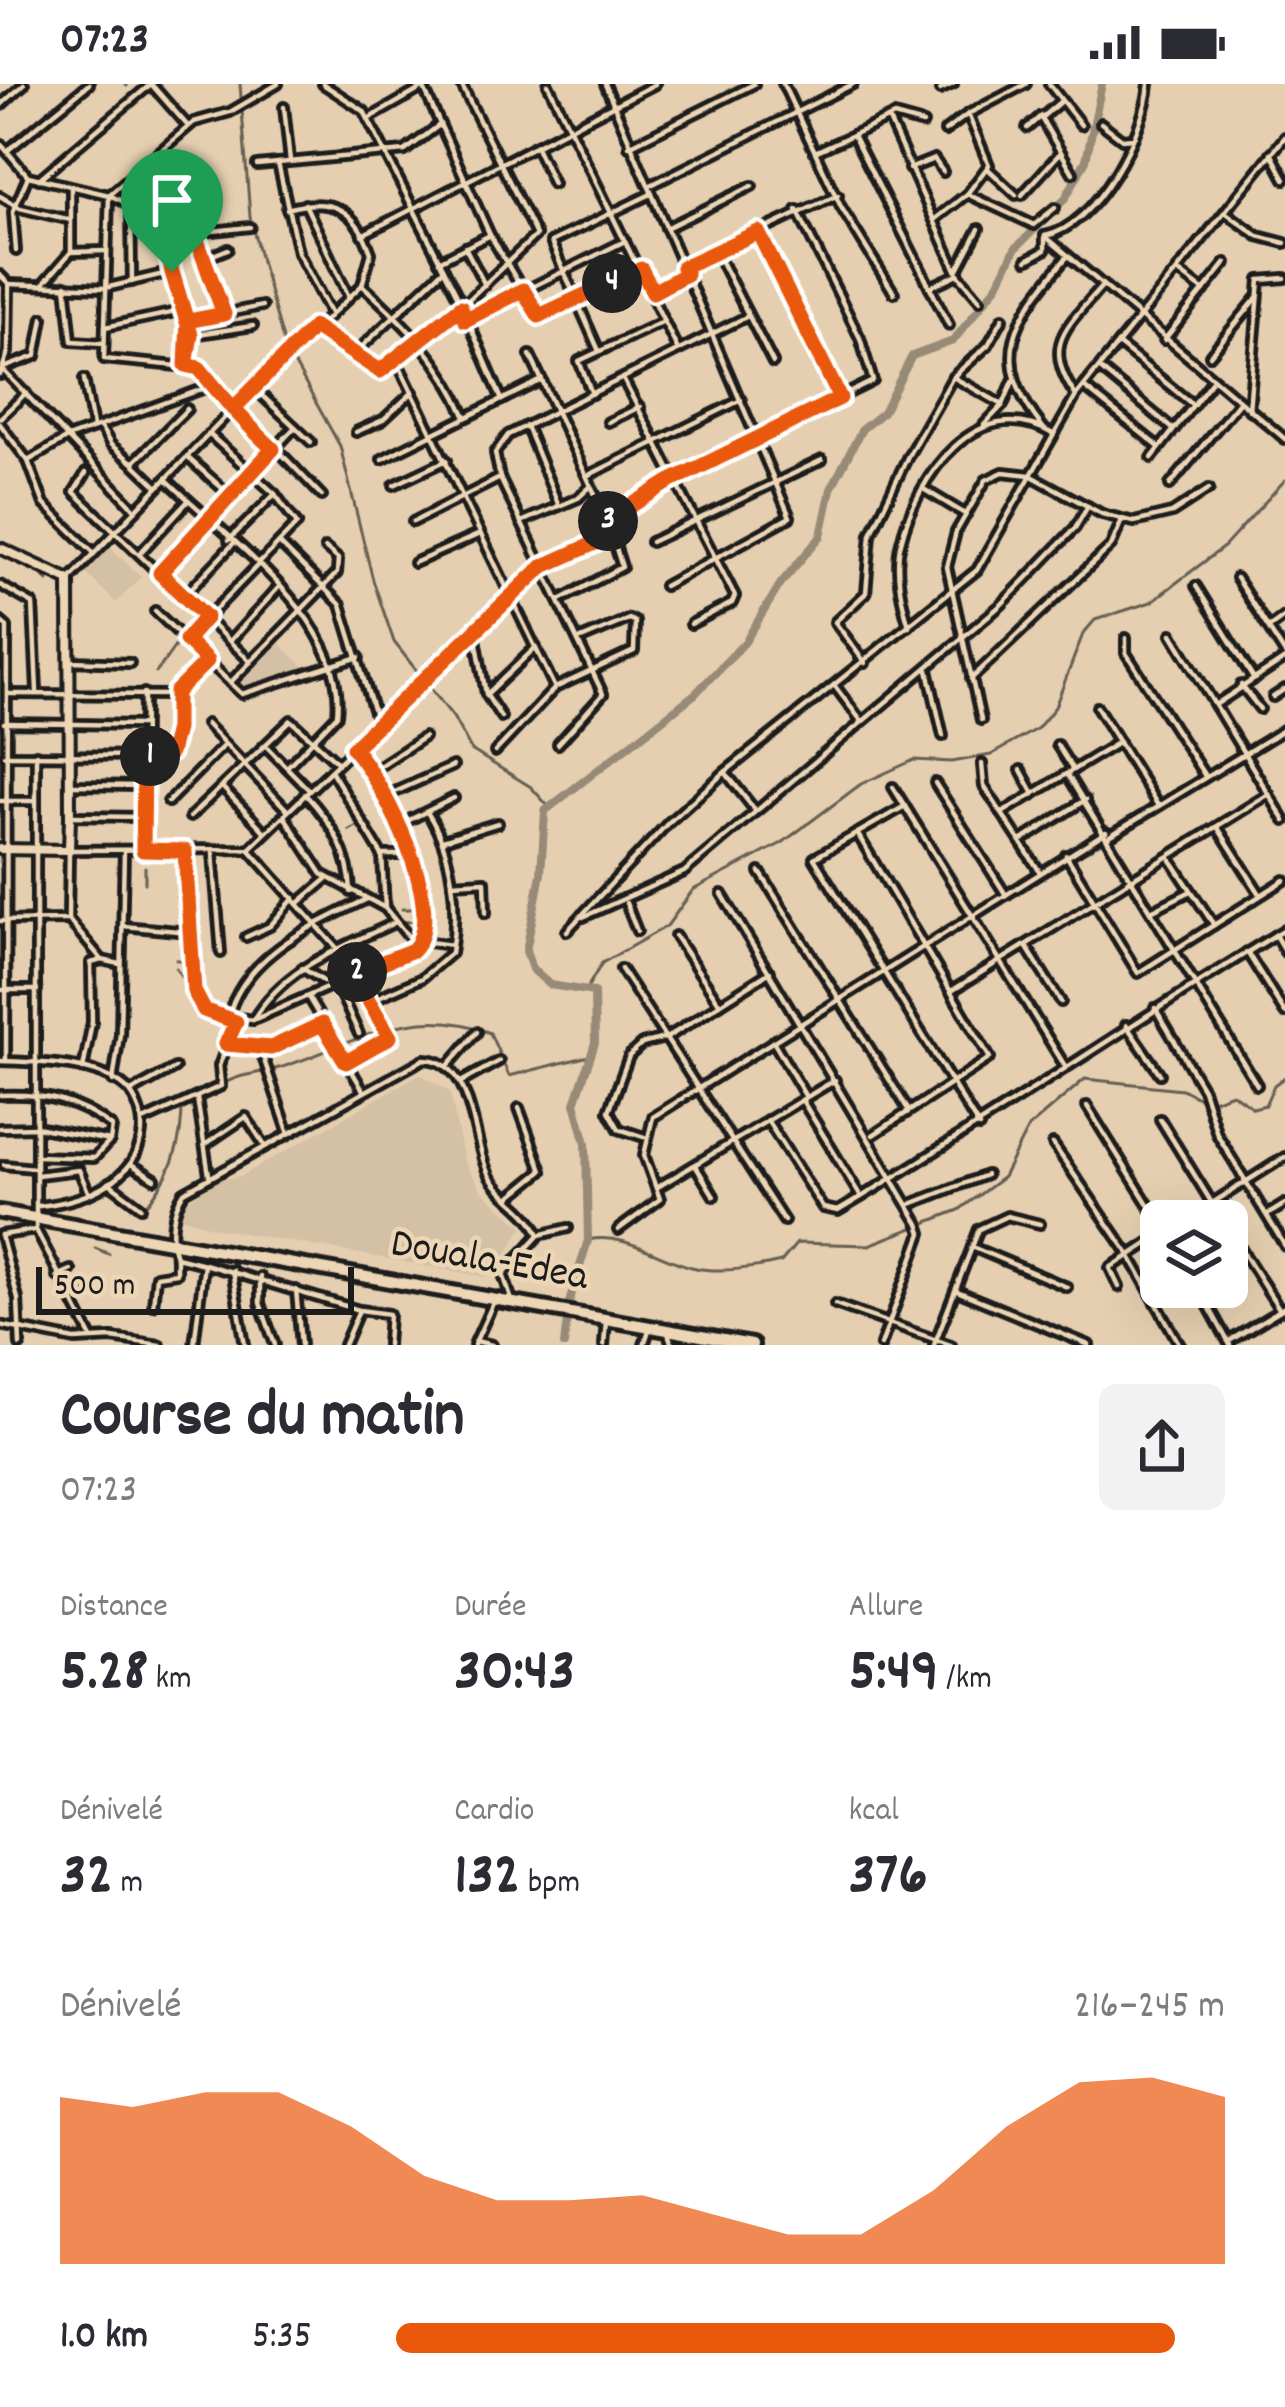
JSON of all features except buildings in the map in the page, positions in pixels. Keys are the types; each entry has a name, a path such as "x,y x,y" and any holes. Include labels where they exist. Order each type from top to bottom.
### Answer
{"highway":[{"name":"Douala-Edea","path":"0,1212 752,1345"}],"main road":[{"path":"0,548 69,580 70,661 69,850 3,849"}],"street":[{"path":"0,106 24,84"},
{"path":"7,151 89,84"},
{"path":"39,179 151,84 188,127"},
{"path":"278,84 230,112 188,127 109,195 104,343 108,362 199,368 233,409 322,496"},
{"path":"323,84 360,106 368,119 444,269 502,400"},
{"path":"314,327 378,371 421,342 537,233 461,84"},
{"path":"548,84 678,350"},
{"path":"604,84 789,519 664,586"},
{"path":"362,235 571,132 655,84"},
{"path":"629,146 754,84"},
{"path":"783,84 874,267 894,292"},
{"path":"599,351 551,242 853,84"},
{"path":"940,90 953,84"},
{"path":"945,131 1026,84"},
{"path":"1049,84 1081,125"},
{"path":"1045,236 1064,231 1112,178 1133,138 1149,84"},
{"path":"368,119 423,86 490,235 539,316 641,269"},
{"path":"1027,128 1060,101"},
{"path":"284,107 290,161"},
{"path":"968,114 987,168 1019,195 1061,152"},
{"path":"817,151 902,115 923,124"},
{"path":"1041,116 1073,172"},
{"path":"889,120 957,273 980,300"},
{"path":"1100,123 1122,139 1133,138"},
{"path":"257,165 405,151 438,126"},
{"path":"853,135 949,325"},
{"path":"567,931 724,772 952,592 988,555 1076,396 1285,137"},
{"path":"0,143 28,176 109,195 194,232 250,227"},
{"path":"537,149 553,184"},
{"path":"1271,153 1285,179"},
{"path":"909,169 934,159 943,172"},
{"path":"278,163 298,252 330,313"},
{"path":"934,220 967,194 987,168"},
{"path":"16,251 14,206 28,176"},
{"path":"144,210 173,182 202,177"},
{"path":"666,228 752,186"},
{"path":"44,284 71,252 71,187"},
{"path":"967,194 1034,225 1055,208"},
{"path":"653,292 716,252 797,210 838,195"},
{"path":"0,196 14,206 71,220"},
{"path":"131,204 132,283"},
{"path":"305,204 349,297"},
{"path":"69,580 314,327 362,285 372,262 362,235 338,205 287,209"},
{"path":"608,520 677,479 871,383 875,376 797,210"},
{"path":"1225,212 1258,236 1285,243"},
{"path":"161,218 191,335 186,365"},
{"path":"928,288 957,273 980,229"},
{"path":"194,232 224,314"},
{"path":"758,232 840,398"},
{"path":"439,261 490,235"},
{"path":"1045,236 1285,439"},
{"path":"1027,260 1045,250 1045,236"},
{"path":"465,320 625,241"},
{"path":"465,247 485,286"},
{"path":"201,260 228,249"},
{"path":"71,252 106,250"},
{"path":"716,252 773,363"},
{"path":"97,254 106,260"},
{"path":"909,626 899,585 900,545 952,446 1003,406 1013,380 1016,328 1031,299 1066,257"},
{"path":"1164,340 1226,263"},
{"path":"352,357 444,269"},
{"path":"1178,271 1204,291"},
{"path":"0,275 9,284 105,288 172,272"},
{"path":"1249,410 1262,277 1285,278"},
{"path":"3,371 9,284"},
{"path":"67,285 72,341 104,343"},
{"path":"362,285 421,342 450,382 466,417"},
{"path":"1076,396 1058,370 1058,348 1068,325 1102,286"},
{"path":"1210,355 1258,297"},
{"path":"188,321 262,306"},
{"path":"105,327 185,310"},
{"path":"558,744 602,699 500,478 495,463 500,441 748,316"},
{"path":"3,371 39,352 43,318"},
{"path":"865,663 835,622 866,593 871,534 953,377 988,344 1003,318"},
{"path":"592,394 578,362 664,321"},
{"path":"191,335 253,326"},
{"path":"1118,344 1193,405"},
{"path":"530,356 608,520 620,571 560,600"},
{"path":"397,361 555,688"},
{"path":"1099,368 1174,430"},
{"path":"3,371 136,510"},
{"path":"953,377 1003,406"},
{"path":"84,379 96,426 158,488"},
{"path":"623,379 659,440 735,600 692,624"},
{"path":"382,459 542,380"},
{"path":"1013,380 1044,429"},
{"path":"1152,458 1213,381"},
{"path":"28,461 96,426 212,386"},
{"path":"1084,387 1160,448"},
{"path":"254,388 310,442"},
{"path":"26,392 0,421 28,461 44,504 96,554"},
{"path":"356,432 374,426 413,392"},
{"path":"587,476 741,400"},
{"path":"1170,485 1239,403"},
{"path":"608,422 640,407"},
{"path":"133,463 187,410"},
{"path":"984,425 1044,429 1053,434"},
{"path":"526,426 559,506"},
{"path":"160,573 295,428"},
{"path":"186,640 297,522 275,494 208,434"},
{"path":"187,457 231,496"},
{"path":"394,485 447,460"},
{"path":"651,542 822,460"},
{"path":"86,473 72,489 251,662"},
{"path":"981,720 947,557 965,514 994,475 1030,475 1122,520 1163,517 1209,489"},
{"path":"412,522 500,478"},
{"path":"166,479 314,624 331,667 337,715 286,766"},
{"path":"521,521 592,486"},
{"path":"925,490 965,514"},
{"path":"185,595 275,494"},
{"path":"140,554 188,501"},
{"path":"577,919 683,872 754,808 962,640 1075,528 1088,506"},
{"path":"971,679 1112,546 1122,520"},
{"path":"414,563 481,533"},
{"path":"102,960 68,920 69,850 213,853 249,849 542,567 613,535"},
{"path":"279,543 341,605 377,723"},
{"path":"230,683 339,565 325,548"},
{"path":"1215,705 1285,657 1236,578"},
{"path":"0,585 33,604 37,694"},
{"path":"1196,586 1253,678"},
{"path":"230,641 278,588"},
{"path":"155,611 245,694 359,657"},
{"path":"1269,628 1285,616"},
{"path":"495,752 555,688 591,667 634,651 635,622 629,619 578,640"},
{"path":"0,621 7,627 2,704 3,1061 83,1071 113,1081 130,1092 143,1120 131,1164 109,1183 1,1235 20,1345"},
{"path":"475,634 486,694 501,717"},
{"path":"1172,634 1285,821"},
{"path":"1126,638 1126,652 1205,778"},
{"path":"486,694 536,647"},
{"path":"70,661 130,663"},
{"path":"5,755 170,753 176,695 207,661"},
{"path":"928,670 944,736"},
{"path":"835,685 862,722"},
{"path":"1241,685 1260,709"},
{"path":"1273,697 1285,689"},
{"path":"143,850 144,693"},
{"path":"6,694 176,695"},
{"path":"1097,707 1158,806"},
{"path":"190,817 292,720 338,763"},
{"path":"4,724 144,725"},
{"path":"206,724 286,813 328,878 385,908 420,944"},
{"path":"618,1230 658,1203 645,1167 644,1137 653,1117 1066,855 1285,729"},
{"path":"373,771 424,737"},
{"path":"1002,813 1119,742"},
{"path":"168,802 224,745"},
{"path":"265,745 326,818 348,860 351,892"},
{"path":"1057,746 1257,1085"},
{"path":"353,748 373,771 414,855 420,944"},
{"path":"35,754 36,1218 65,1294 92,1338"},
{"path":"982,764 984,786 1040,872"},
{"path":"386,796 453,766"},
{"path":"331,770 382,855 385,908"},
{"path":"1021,770 1034,794"},
{"path":"724,772 754,808"},
{"path":"935,783 1006,895"},
{"path":"70,785 144,787"},
{"path":"223,787 266,832"},
{"path":"893,787 1065,1066"},
{"path":"952,991 1134,877 1270,796 1285,792"},
{"path":"399,825 454,798"},
{"path":"1021,841 1085,800"},
{"path":"2,801 37,801"},
{"path":"904,806 814,858 979,1127"},
{"path":"372,1000 438,968 453,945 452,884 443,840 427,812"},
{"path":"70,817 144,817"},
{"path":"443,840 498,823"},
{"path":"1218,828 1261,896"},
{"path":"857,833 990,1058 870,1136"},
{"path":"249,849 336,946 390,1037 346,1062"},
{"path":"113,1081 124,850"},
{"path":"185,851 199,1004 232,1020 253,1020 420,944 453,945"},
{"path":"213,853 221,952"},
{"path":"382,855 414,855"},
{"path":"1066,855 1138,973 1285,880"},
{"path":"1169,859 1214,926"},
{"path":"760,872 910,1113"},
{"path":"246,937 272,924 328,878"},
{"path":"452,884 485,881 486,914"},
{"path":"1154,910 1191,891"},
{"path":"722,894 896,1178 920,1227 881,1345"},
{"path":"143,1120 221,1086 218,1071 240,984 318,923 368,899"},
{"path":"624,901 637,931"},
{"path":"3,921 68,920"},
{"path":"253,1020 302,968 336,946 396,922"},
{"path":"122,926 189,932"},
{"path":"767,1120 827,1212 896,1178 979,1127 1126,1025 1285,929"},
{"path":"1275,935 1285,952"},
{"path":"675,936 720,1004"},
{"path":"1025,944 1061,1002"},
{"path":"1247,952 1285,1013"},
{"path":"83,1071 92,1022 91,963 120,964"},
{"path":"302,968 333,984 359,1034"},
{"path":"621,969 784,1221"},
{"path":"644,1137 613,1122 609,1100 629,1055 647,1041 668,1037 770,972"},
{"path":"3,990 38,990"},
{"path":"308,997 364,1092"},
{"path":"1155,1008 1203,1089 1207,1112 1285,1246"},
{"path":"226,1044 260,1051 322,1024"},
{"path":"1126,1025 1160,1074"},
{"path":"447,1067 477,1032"},
{"path":"773,1041 861,1197"},
{"path":"260,1051 288,1131"},
{"path":"153,1305 157,1276 176,1274 172,1242 179,1198 209,1175 424,1058 447,1067 460,1082 481,1159 493,1182 539,1235"},
{"path":"460,1082 499,1061"},
{"path":"130,1092 176,1068"},
{"path":"656,1188 836,1080"},
{"path":"0,1095 37,1093 73,1102 110,1125 110,1141 94,1158 37,1156"},
{"path":"196,1097 209,1175"},
{"path":"1087,1106 1145,1200"},
{"path":"510,1197 542,1171 519,1108"},
{"path":"206,1144 247,1118 265,1146"},
{"path":"1160,1119 1210,1200"},
{"path":"0,1128 36,1127 110,1141"},
{"path":"1053,1144 1128,1253 1180,1345"},
{"path":"1218,1200 1285,1157"},
{"path":"131,1164 155,1179"},
{"path":"695,1165 714,1196"},
{"path":"4,1166 37,1172 79,1170 89,1194"},
{"path":"911,1204 986,1175"},
{"path":"109,1183 141,1207"},
{"path":"1267,1215 1285,1204"},
{"path":"936,1342 979,1229 1000,1217 1040,1224"},
{"path":"512,1300 502,1274 539,1235 568,1228"},
{"path":"1119,1287 1110,1268 1140,1246"},
{"path":"972,1247 1066,1288"},
{"path":"176,1257 260,1276 359,1310 389,1314 387,1345"},
{"path":"1210,1308 1231,1343 1283,1309 1248,1258"},
{"path":"194,1345 204,1264"},
{"path":"57,1276 71,1270"},
{"path":"232,1270 245,1345"},
{"path":"260,1276 260,1303 274,1345"},
{"path":"65,1294 83,1288"},
{"path":"296,1290 301,1345"},
{"path":"957,1291 1088,1345"},
{"path":"493,1345 475,1343 495,1297"},
{"path":"835,1304 951,1345"},
{"path":"344,1345 359,1310"},
{"path":"604,1345 607,1318"},
{"path":"0,1325 160,1345"},
{"path":"644,1345 651,1325"},
{"path":"666,1328 672,1345"},
{"path":"55,1345 57,1335"}],"shaded area":[{"path":"109,546 141,577 116,603 84,571"},
{"path":"276,640 306,669 239,690 233,684"},
{"path":"420,1074 450,1092 464,1161 482,1191 523,1227 504,1258 492,1262 487,1277 215,1228 181,1217 184,1202 219,1180 242,1176"}],"waterway":[{"path":"240,84 250,217 261,261 285,347 340,446 373,580 394,642 453,717 471,750 531,787 548,806"},
{"path":"564,1345 569,1303 588,1240 586,1143 575,1103 595,1043 594,992 550,985 532,969 526,951 541,874 545,811 695,694 745,642 781,583 821,536 831,489 862,429 883,412 912,356 953,341 997,286 1015,249 1065,199 1086,160 1102,84"},
{"path":"52,178 78,183"},
{"path":"100,250 103,240"},
{"path":"232,406 247,390"},
{"path":"153,488 230,408"},
{"path":"587,988 602,963 667,926 693,890 782,843 861,784 914,760 952,762 991,755 1038,728 1055,707 1083,634 1095,620 1151,602 1225,546 1285,480"},
{"path":"124,518 132,510"},
{"path":"197,539 201,535"},
{"path":"225,538 228,545"},
{"path":"42,575 48,581"},
{"path":"191,629 200,616"},
{"path":"156,673 180,639 172,630"},
{"path":"185,635 189,631"},
{"path":"319,645 334,686"},
{"path":"111,721 126,721"},
{"path":"349,830 361,824"},
{"path":"145,867 145,883"},
{"path":"402,909 417,909 418,914"},
{"path":"404,922 419,921 418,914"},
{"path":"176,960 189,959 189,947"},
{"path":"176,968 181,976"},
{"path":"225,1083 383,1030 435,1021 490,1033 509,1076 593,1055"},
{"path":"588,1240 616,1240 682,1264 716,1270 781,1262 797,1243 869,1245 959,1210 1003,1177 1028,1128 1085,1079 1182,1089 1207,1102 1232,1093 1253,1108 1265,1105 1274,1085 1285,1077"},
{"path":"141,1212 173,1160 182,1099 194,1096"},
{"path":"95,1248 109,1254"}],"route":[{"path":"172,272 161,218 194,232 224,314 188,321 191,335 186,365 197,367 199,368 202,370 233,409 314,327 352,357 380,371 461,307 465,320 523,290 539,316 641,269 653,292 686,274 683,267 758,232 840,398 669,482 608,520 613,535 542,567 353,748 380,782 414,855 422,940 413,950 353,974 390,1037 346,1062 322,1024 260,1051 226,1044 236,1022 204,1010 194,991 185,851 143,850 144,756 170,753 176,729 176,692 207,661 186,640 206,617 160,573 273,449 233,409 212,386 199,368 186,365 191,335 172,272"}]}
